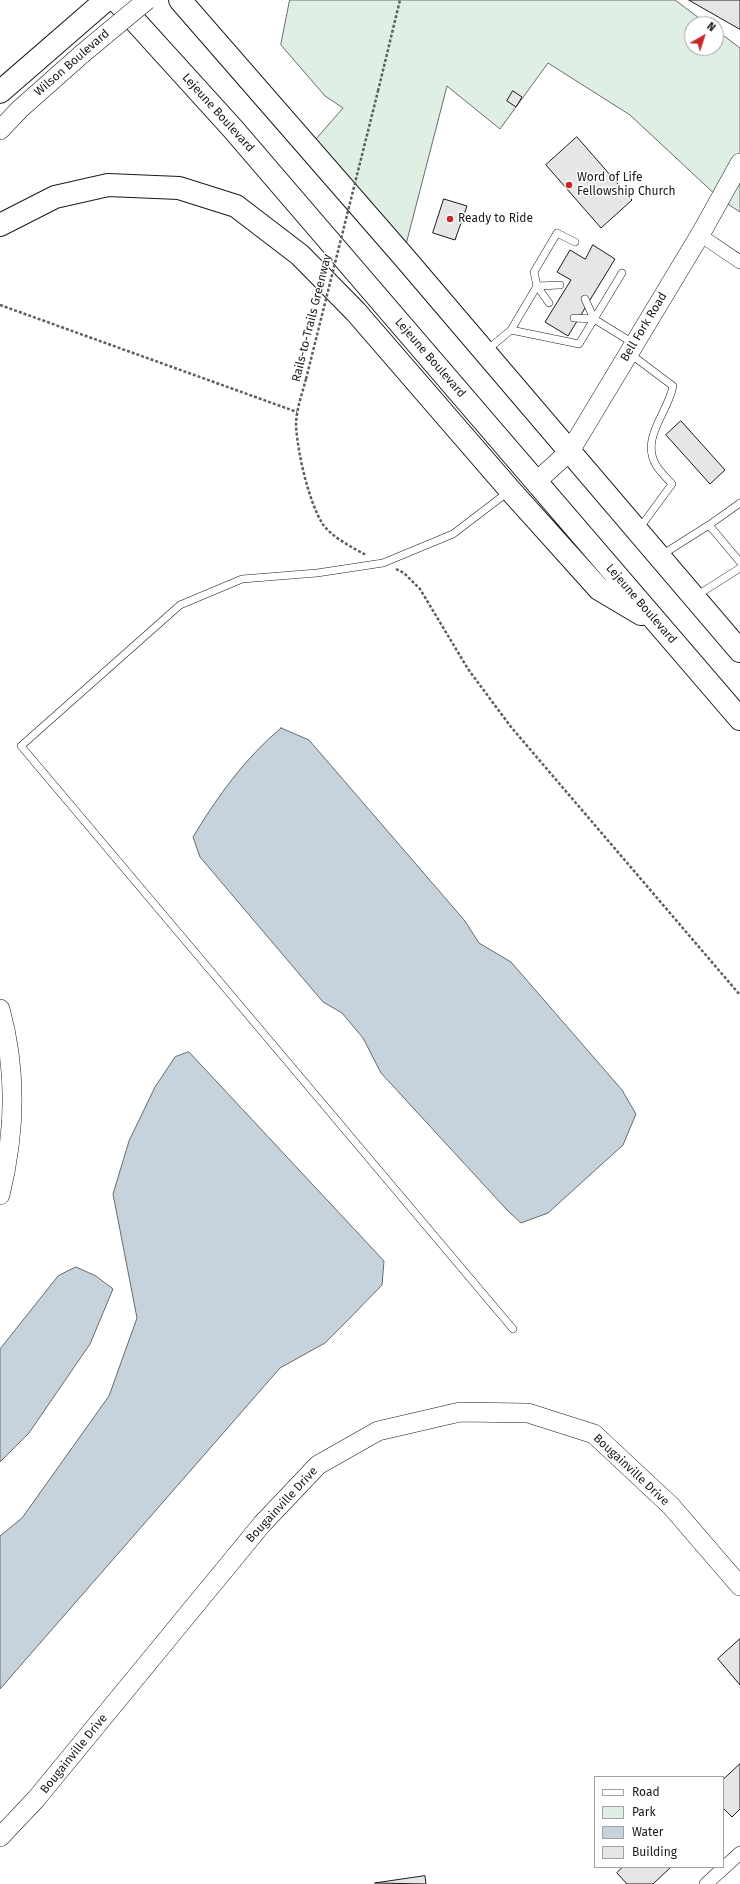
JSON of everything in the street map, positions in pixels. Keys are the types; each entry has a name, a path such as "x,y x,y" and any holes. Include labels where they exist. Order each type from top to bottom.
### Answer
{"highway":[{"path":"0,92 11,80 66,36 106,0"},
{"name":"Lejeune Boulevard","path":"116,0 233,129 740,720"},
{"path":"180,0 485,352 740,651"},
{"path":"0,225 54,197 108,185 179,188 236,206 300,255 356,312 510,490 599,589 656,623"}],"street":[{"name":"Wilson Boulevard","path":"0,130 20,109 82,54 147,0"},
{"name":"Bell Fork Road","path":"536,482 570,451 700,235 740,163"},
{"path":"700,235 740,262"},
{"path":"0,1009 10,1055 13,1106 10,1137 0,1195"},
{"path":"0,1071 13,1106"},
{"name":"Bougainville Drive","path":"0,1837 36,1799 262,1524 318,1465 378,1432 460,1412 528,1413 594,1434 671,1506 740,1586"},
{"path":"724,1868 740,1853"},
{"path":"706,1884 724,1868"}],"lane":[{"path":"549,303 538,286 534,272 557,233 575,242"},
{"path":"511,330 579,344 622,273"},
{"path":"538,286 560,285"},
{"path":"485,352 511,330 538,286"},
{"path":"585,299 594,319 673,386 672,393 655,427 652,448 655,464 672,484 638,531"},
{"path":"574,318 594,319"},
{"path":"510,490 453,534 383,563 317,573 242,579 180,605 21,746 513,1329"},
{"path":"659,556 709,525 740,503"},
{"path":"709,525 740,562"},
{"path":"694,597 740,568"}],"path":[{"name":"Rails-to-Trails Greenway","path":"400,0 298,412 296,426 305,482 323,524 348,545 404,573 420,589 468,669 511,727 740,995"},
{"path":"0,305 298,412"}],"green space":[{"path":"290,0 675,0 696,16 684,16 684,56 724,56 724,36 740,48 740,212 720,199 630,115 548,63 500,129 447,86 403,256 309,147 343,108 325,96 281,45"}],"water":[{"path":"281,728 309,740 465,921 479,943 511,962 622,1090 636,1114 623,1145 548,1213 521,1223 507,1210 381,1073 363,1038 342,1013 323,1002 200,857 193,837 202,822 232,779 255,752"},
{"path":"189,1052 384,1261 382,1285 325,1343 280,1368 0,1689 0,1536 22,1518 109,1396 137,1318 113,1194 129,1141 155,1087 175,1057"},
{"path":"76,1267 96,1276 113,1289 90,1344 29,1433 0,1462 0,1349 58,1276"}],"building":[{"path":"689,0 740,0 740,29 724,20 724,16 717,16"},
{"path":"513,91 522,97 516,107 507,101"},
{"path":"577,137 632,200 601,228 546,165"},
{"name":"Ready to Ride","path":"444,199 467,206 455,240 433,233"},
{"path":"593,245 615,259 568,336 545,322 571,280 557,272 570,250 585,259"},
{"path":"681,421 725,470 710,484 666,435"},
{"path":"740,1639 740,1685 718,1659"},
{"path":"740,1764 740,1809 732,1817 724,1809 724,1779"},
{"path":"622,1868 670,1868 653,1884 627,1884 617,1873"},
{"path":"425,1876 426,1884 375,1883"}],"place":[{"name":"Word of Life Fellowship Church","path":"569,185"},
{"name":"Ready to Ride","path":"450,219"}]}
